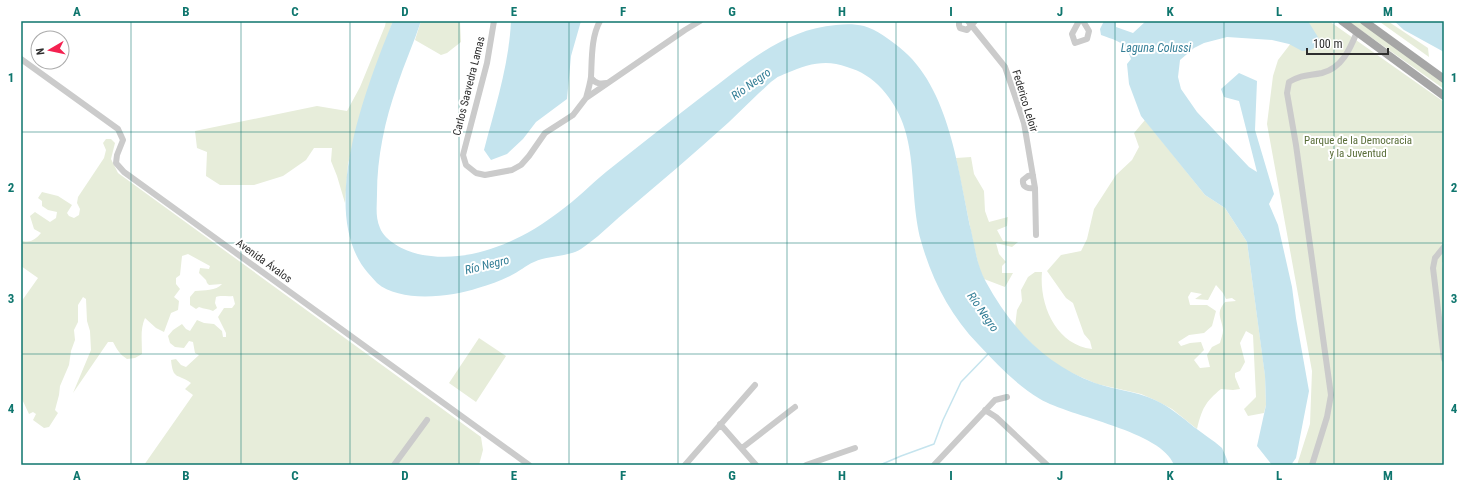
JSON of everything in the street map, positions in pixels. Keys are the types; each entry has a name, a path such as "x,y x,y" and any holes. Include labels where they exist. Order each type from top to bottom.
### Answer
{"main road":[{"path":"1342,21 1444,96"},
{"path":"1364,21 1444,79"}],"street":[{"name":"Carlos Saavedra Lamas","path":"494,21 487,63 463,155 466,165 476,173 486,175 512,170 521,165 545,133 573,115 586,98"},
{"path":"586,98 591,78 592,50 597,26 600,21"},
{"path":"586,98 700,21"},
{"path":"960,21 960,28 964,30 967,30 972,22"},
{"path":"1079,21 1072,34 1075,43 1087,39 1089,32 1083,21"},
{"name":"Federico Leloir","path":"972,22 1005,67 1024,123 1035,188 1036,235"},
{"path":"1312,465 1328,417 1331,394 1296,145 1287,93 1290,82 1300,76 1322,73 1333,69 1348,54 1357,32"},
{"name":"Avenida Ávalos","path":"21,59 118,129 123,140 116,163 124,172 529,465"},
{"path":"591,78 598,84 607,83"},
{"path":"1033,175 1028,176 1022,182 1027,188 1035,188"},
{"path":"1444,247 1435,258 1433,268 1444,358"},
{"path":"685,465 755,384"},
{"path":"934,465 995,400 1007,397"},
{"path":"742,448 795,406"},
{"path":"985,410 996,417 1047,465"},
{"path":"394,465 427,420"},
{"path":"720,424 756,465"},
{"path":"806,465 855,448"}],"green space":[{"path":"386,21 393,21 368,90 348,164 345,203 331,161 332,148 314,148 306,160 283,176 254,185 220,185 206,176 207,152 197,148 195,131 317,106 347,111 360,87"},
{"path":"421,21 460,21 461,42 447,53 441,55 415,40"},
{"name":"Parque de la Democracia y la Juventud","path":"1308,21 1329,21 1444,102 1444,260 1442,263 1444,276 1444,465 1297,465 1310,424 1312,371 1267,124 1273,76 1278,60"},
{"path":"1348,21 1360,21 1444,81 1444,89"},
{"path":"1380,22 1389,22 1428,48 1429,57"},
{"path":"1145,120 1205,195 1225,208 1247,242 1265,375 1266,405 1264,413 1248,416 1244,409 1256,397 1253,335 1246,331 1240,343 1245,362 1240,371 1235,373 1240,389 1221,389 1205,406 1197,429 1172,409 1155,400 1141,394 1097,384 1060,368 1040,352 1015,327 1017,310 1022,301 1021,290 1028,277 1035,272 1042,272 1043,297 1052,321 1060,332 1069,340 1079,346 1092,349 1090,341 1084,334 1073,303 1066,298 1047,271 1061,255 1081,251 1087,239 1094,209 1116,175 1132,160 1139,147 1134,133","holes":["1216,285 1226,299 1232,298 1236,301 1225,302 1222,306 1220,316 1223,330 1220,343 1212,347 1207,355 1210,367 1200,368 1194,360 1204,350 1201,342 1181,346 1178,342 1189,335 1204,333 1212,326 1216,311 1207,305 1190,305 1188,297 1191,292 1202,294 1195,299 1208,300"]},
{"path":"106,139 111,139 115,143 111,159 118,173 481,437 483,450 479,465 144,465 193,395 185,389 191,383 175,374 171,360 176,359 181,365 186,367 199,355 195,353 193,342 189,341 184,348 175,347 170,343 168,336 173,330 182,324 190,331 197,320 204,323 214,324 222,331 223,337 226,337 226,333 218,317 224,308 232,308 235,304 233,296 222,296 216,297 215,303 217,308 213,311 199,307 196,309 190,305 190,297 195,291 217,288 222,284 209,285 199,273 200,268 209,269 210,266 188,254 182,256 180,275 176,278 176,284 180,289 174,297 179,301 178,310 171,313 164,332 156,328 145,318 142,331 142,354 135,358 127,359 120,353 113,342 108,342 73,393 91,350 86,299 83,297 78,305 78,322 74,330 75,340 71,351 69,365 60,386 55,410 58,413 49,427 44,428 33,420 36,414 33,412 29,414 21,397 21,302 38,278 21,266 21,237 23,241 31,241 41,233 34,229 30,216 35,212 50,222 56,218 57,212 48,210 42,206 42,201 38,198 42,192 58,196 72,205 67,213 69,216 74,218 79,215 80,209 77,203 78,197 104,158 106,150 103,143"},
{"path":"971,157 974,174 984,191 985,211 989,222 1008,217 1007,226 997,230 1003,241 1018,242 1012,247 996,243 999,254 1006,262 1002,266 1002,273 1013,273 1005,287 984,279 980,271 956,158"},
{"path":"479,338 506,356 476,402 449,383"}],"water":[{"name":"Río Negro","path":"393,21 421,21 385,125 378,166 377,220 386,237 396,245 413,253 437,257 456,256 493,248 528,233 544,223 667,123 750,61 782,41 799,33 836,25 857,25 874,30 899,47 916,64 930,84 941,107 956,157 980,270 996,299 1007,315 1032,343 1061,366 1095,383 1148,397 1171,409 1222,448 1229,465 1174,465 1166,453 1152,443 1134,434 1054,406 1040,399 1014,380 992,359 968,333 951,309 936,283 925,255 917,221 908,142 903,124 895,106 882,89 870,78 857,71 832,63 810,65 776,78 690,157 598,236 576,252 546,258 531,263 513,274 486,286 454,294 440,296 412,296 387,289 377,283 368,273 353,248 346,217 346,184 351,148 360,113 382,48"},
{"path":"511,21 581,21 571,56 567,99 536,122 523,139 507,154 491,160 484,150 504,70 510,37"},
{"name":"Laguna Colussi","path":"1104,21 1116,21 1116,27 1133,33 1146,21 1308,21 1321,42 1311,50 1302,51 1289,44 1272,40 1227,37 1204,43 1194,48 1180,60 1178,77 1181,89 1197,112 1249,167 1257,172 1239,101 1224,97 1221,89 1239,73 1257,81 1255,130 1274,194 1269,204 1278,225 1292,287 1309,391 1296,458 1291,465 1272,465 1257,446 1266,405 1265,376 1247,242 1225,208 1205,195 1141,116 1129,84 1127,64 1131,59 1129,53 1120,42 1101,35 1100,29"},
{"path":"1394,21 1444,21 1444,52 1404,30"}],"waterway":[{"path":"880,465 934,444 943,420 961,382 989,353"}]}
